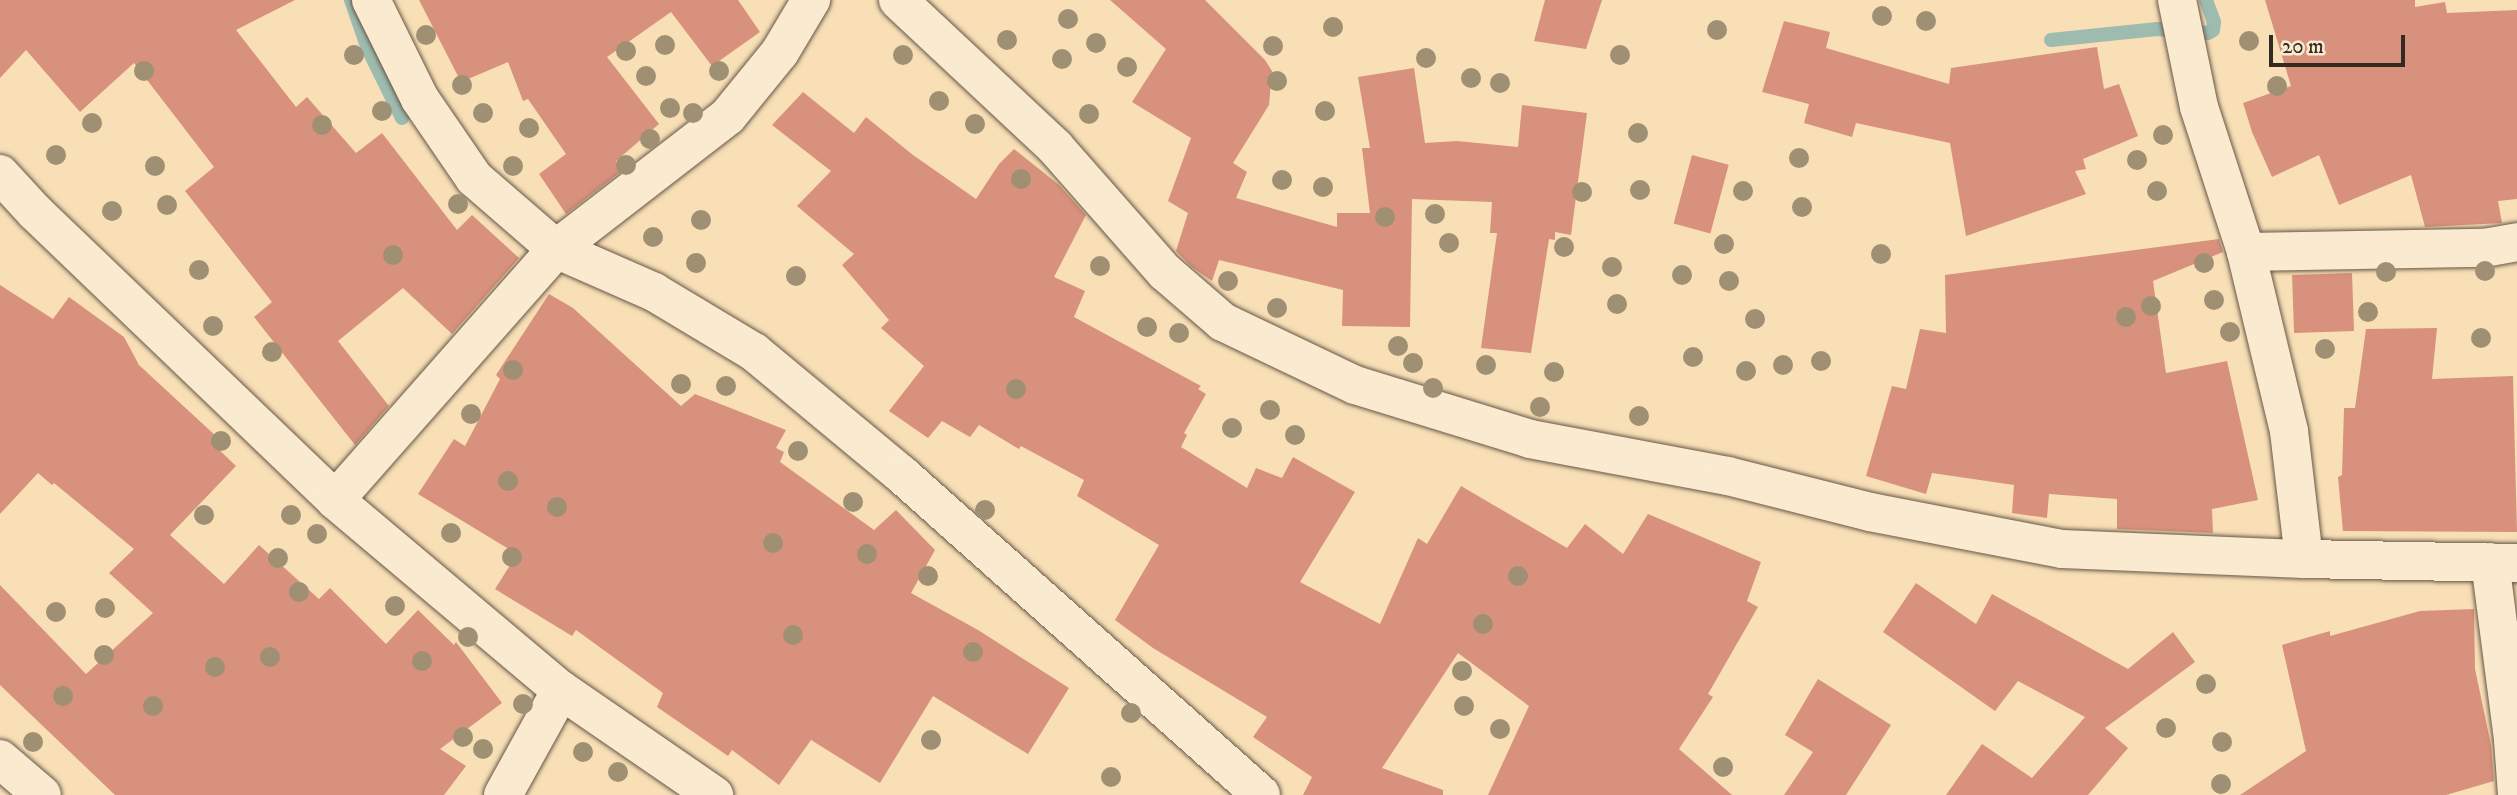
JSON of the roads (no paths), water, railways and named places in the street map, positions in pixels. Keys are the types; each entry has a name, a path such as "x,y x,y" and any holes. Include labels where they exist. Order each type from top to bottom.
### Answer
{"street":[{"path":"371,0 420,99 474,178 556,249 654,292 754,352 901,474 1261,795"},
{"path":"335,500 556,249 727,116 780,52 811,0"},
{"path":"898,0 1055,147 1166,272 1223,321 1355,384 1531,439 1728,476 1870,512 2062,549 2304,559 2503,563 2517,795"},
{"path":"2177,0 2199,107 2246,252 2289,431 2304,559"},
{"path":"0,174 35,212 335,500 561,690 714,795"},
{"path":"2246,252 2484,248 2517,242"},
{"path":"503,795 561,690"},
{"path":"0,759 42,795"}],"waterway":[{"path":"351,0 368,49 402,118"},
{"path":"2051,40 2157,29 2208,33 2213,30 2214,22 2206,0"}]}
